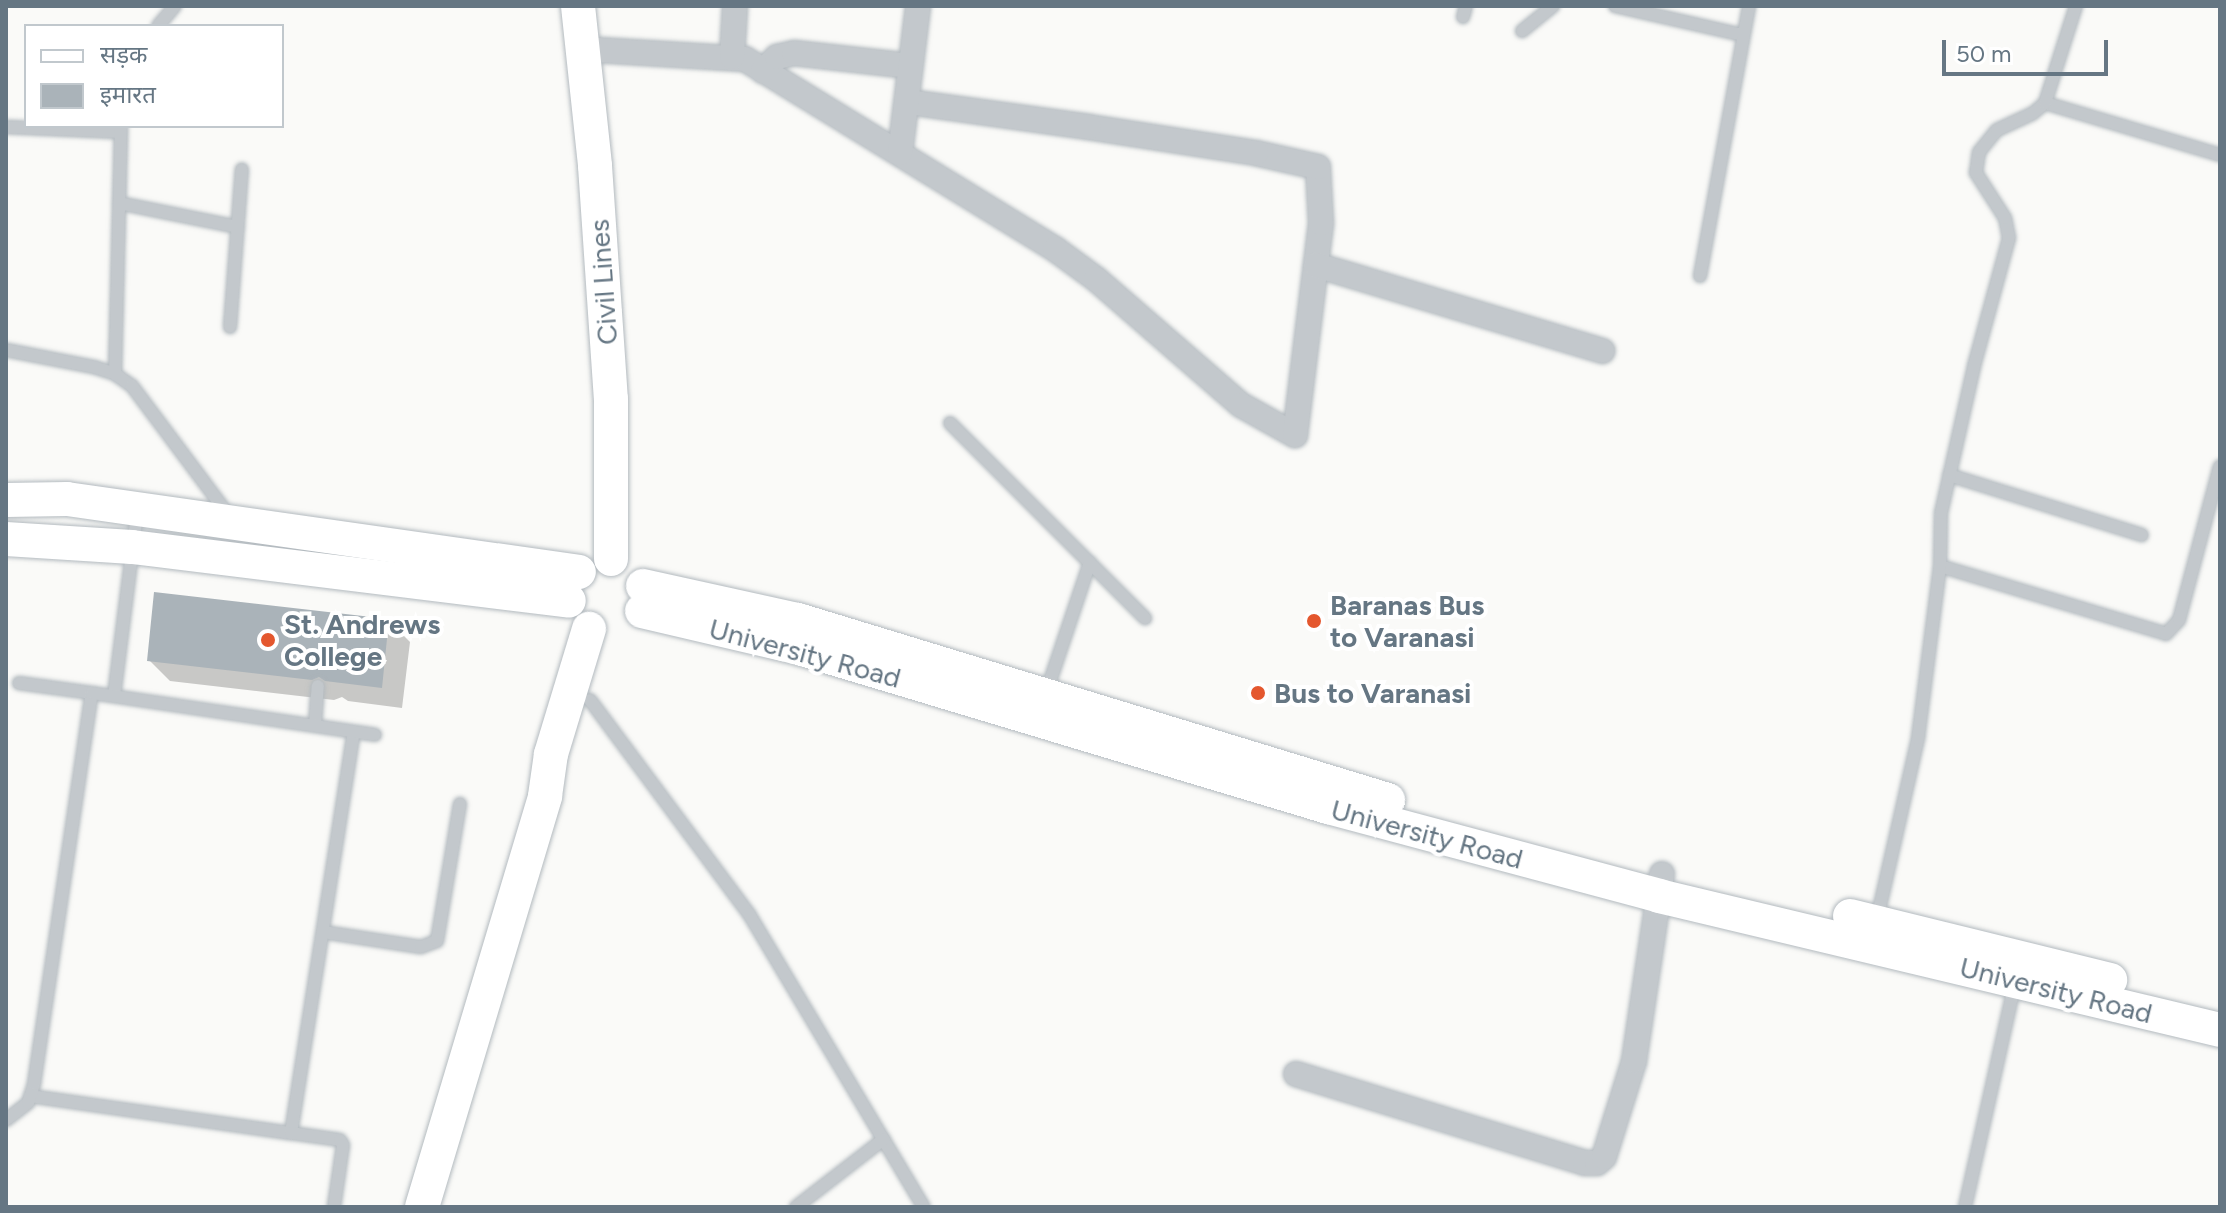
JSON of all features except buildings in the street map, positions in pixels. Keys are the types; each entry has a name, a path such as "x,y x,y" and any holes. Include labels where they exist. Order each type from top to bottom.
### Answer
{"main road":[{"name":"Civil Lines","path":"578,6 595,166 611,399 611,559"},
{"path":"6,500 67,499 237,525 574,586"},
{"path":"6,539 132,547 574,586"},
{"path":"611,559 627,565 642,598 624,630 600,631 579,622 574,586 591,562 611,559"},
{"name":"University Road","path":"642,598 798,620 1041,707 1438,816 1660,885 2018,969 2220,1008"},
{"path":"545,796 567,765 590,700 600,631"},
{"path":"422,1207 545,796 551,754 600,631"},
{"name":"University Road","path":"2018,969 2220,1030"}],"street":[{"path":"732,57 735,6"},
{"path":"900,153 918,6"},
{"path":"581,49 745,59 1055,249 1096,279 1241,405 1295,435 1316,265 1321,183 1318,167 1089,127 908,102"},
{"path":"763,71 777,57 794,53 910,66"},
{"path":"1316,265 1602,351"},
{"path":"1296,1074 1585,1163 1597,1163 1604,1157 1634,1061 1660,885"}],"lane":[{"path":"160,24 175,6"},
{"path":"1522,31 1553,6"},
{"path":"1615,6 1743,35"},
{"path":"1700,276 1749,6"},
{"path":"1874,934 1918,738 1940,566 1941,513 2009,238 2005,218 1976,173 1979,152 1997,130 2032,114 2045,103 2076,6"},
{"path":"2045,103 2220,155"},
{"path":"63,128 120,129 115,374"},
{"path":"230,327 242,169"},
{"path":"119,203 238,227"},
{"path":"6,350 115,374 132,386 237,525"},
{"path":"950,423 1145,618"},
{"path":"1940,566 2166,634 2179,620 2220,466"},
{"path":"1949,475 2142,535"},
{"path":"114,696 137,510"},
{"path":"1041,707 1090,562"},
{"path":"19,683 375,735"},
{"path":"315,725 318,686"},
{"path":"6,1120 28,1103 30,1096 92,693"},
{"path":"590,700 749,914 924,1207"},
{"path":"291,1133 354,732"},
{"path":"323,932 421,947 437,941 460,804"},
{"path":"1965,1207 2018,969"},
{"path":"30,1096 340,1140 343,1145 334,1207"},
{"path":"796,1207 884,1139"}],"place":[{"name":"Baranas Bus to Varanasi","path":"1314,621"},
{"name":"St. Andrews College","path":"268,640"},
{"name":"Bus to Varanasi","path":"1258,693"}]}
